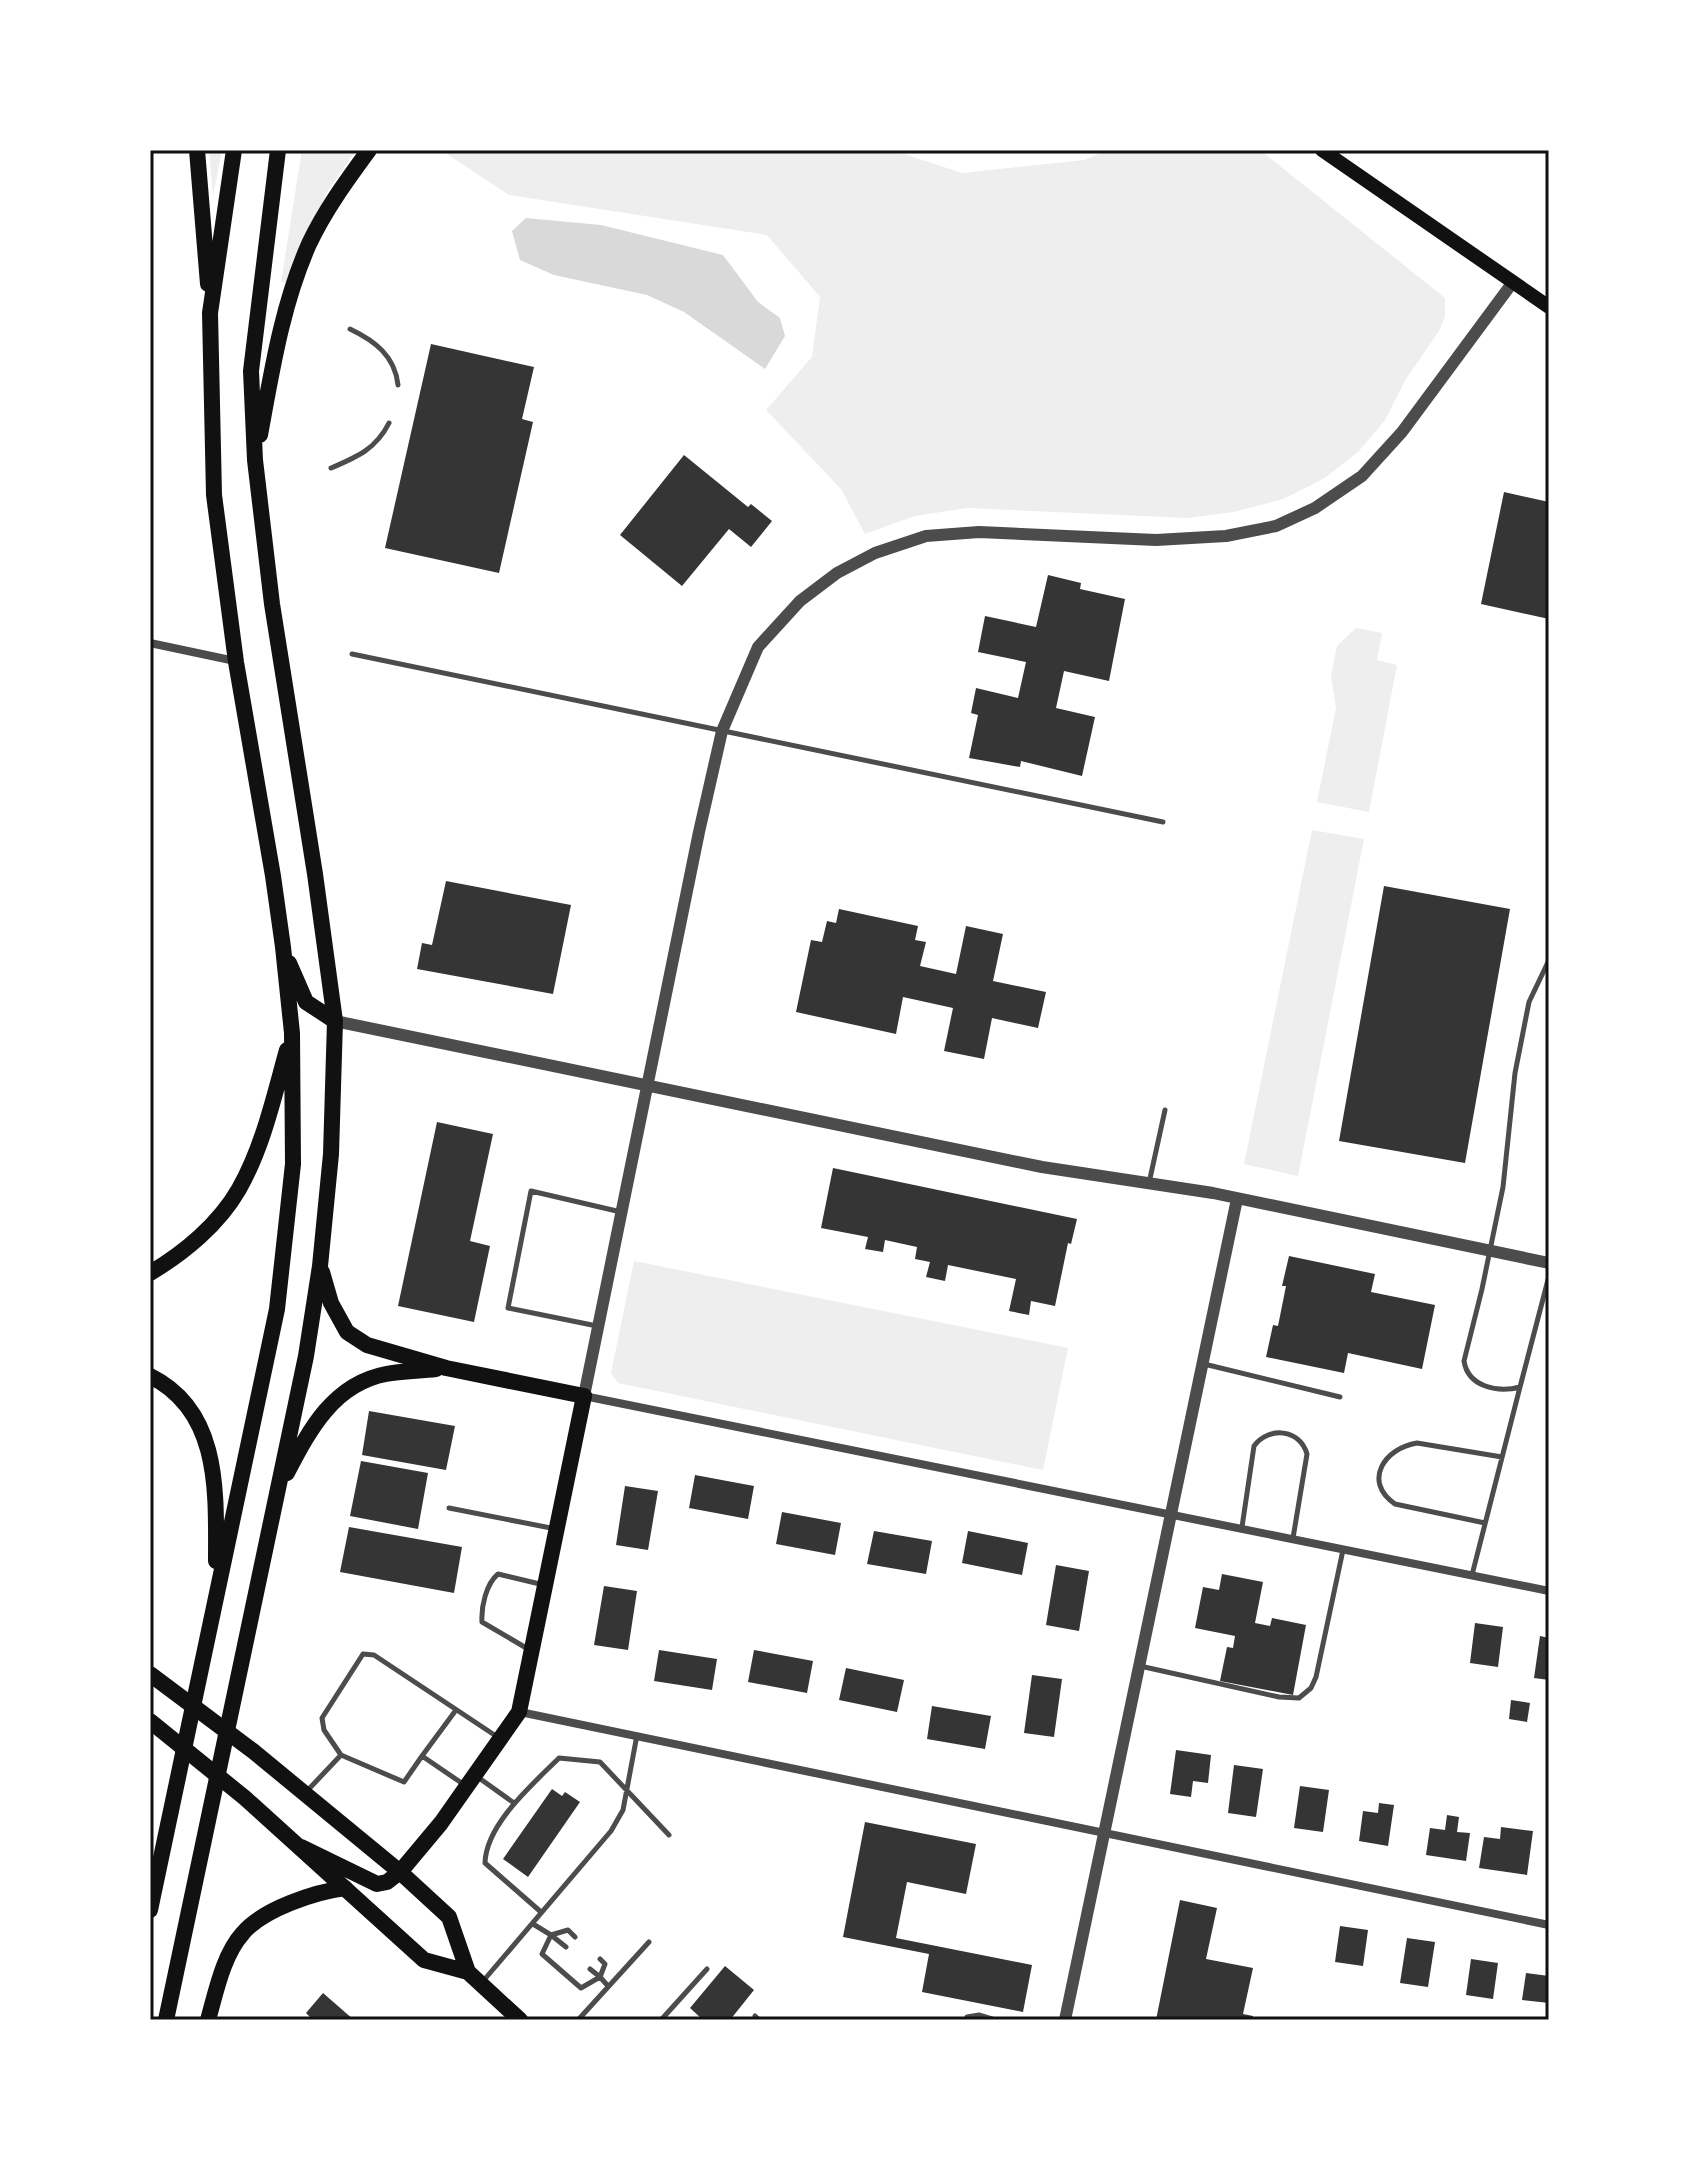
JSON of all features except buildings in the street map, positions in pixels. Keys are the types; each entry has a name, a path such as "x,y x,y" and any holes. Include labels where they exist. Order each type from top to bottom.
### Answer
{"main road":[{"path":"150,1910 277,1309 293,1164 292,1033 283,947 236,662 214,495 210,313 197,150"},
{"path":"210,313 234,150"},
{"path":"166,2020 306,1356 320,1266 331,1154 335,1021 272,604 255,460 251,371 278,150"},
{"path":"255,460 282,317 309,244 336,196 369,150"},
{"path":"1322,150 1549,307"},
{"path":"283,947 306,1002 335,1021"},
{"path":"150,1273 207,1230 238,1190 266,1125 292,1033"},
{"path":"301,1847 377,1884 387,1882 400,1872 441,1823 519,1712 584,1396 446,1368 367,1345 347,1332 331,1303 320,1266"},
{"path":"277,1494 311,1427 342,1393 382,1375 446,1368"},
{"path":"150,1376 163,1382 188,1405 207,1439 216,1507 216,1594"},
{"path":"150,1674 253,1751 400,1872 449,1917 474,1978"},
{"path":"153,1723 245,1798 424,1960 474,1978 520,2020"},
{"path":"208,2020 229,1954 244,1931 304,1897 345,1888"}],"street":[{"path":"1513,282 1402,432 1362,476 1315,508 1276,526 1226,536 1156,540 1078,534 979,532 926,536 875,553 837,573 800,601 758,647 722,731 584,1396 1549,1591"},
{"path":"150,643 236,662"},
{"path":"335,1021 1042,1167 1237,1199 1549,1263"},
{"path":"1065,2020 1237,1199"},
{"path":"519,1712 1549,1925"}],"lane":[{"path":"350,329 367,337 389,357 398,385"},
{"path":"331,468 369,450 381,439 389,423"},
{"path":"352,654 1163,822"},
{"path":"1520,1387 1509,1390 1483,1386 1470,1378 1464,1361 1503,1187 1515,1073 1529,1002 1549,960"},
{"path":"1149,1183 1165,1110"},
{"path":"598,1326 508,1308 531,1191 622,1212"},
{"path":"1472,1576 1549,1276"},
{"path":"1203,1363 1340,1397"},
{"path":"1242,1527 1254,1446 1259,1439 1270,1435 1289,1434 1298,1437 1307,1454 1293,1538"},
{"path":"1485,1523 1395,1504 1385,1497 1379,1469 1403,1445 1417,1443 1502,1457"},
{"path":"449,1508 557,1529"},
{"path":"1140,1666 1279,1697 1299,1698 1311,1688 1316,1677 1343,1549"},
{"path":"532,1651 490,1629 481,1617 487,1589 492,1578 498,1574 545,1585"},
{"path":"456,1710 404,1782 341,1755 324,1730 322,1718 363,1654 374,1655 500,1739"},
{"path":"474,1978 533,1924 611,1831 623,1810 637,1735"},
{"path":"305,1794 341,1755"},
{"path":"422,1756 514,1803"},
{"path":"541,1912 485,1863 485,1849 514,1803 559,1758 600,1762 669,1835"},
{"path":"533,1924 566,1947"},
{"path":"575,1937 568,1930 551,1935 542,1954 581,1988 600,1977 605,1964 600,1959"},
{"path":"578,2020 649,1942"},
{"path":"590,1969 608,1986"},
{"path":"661,2020 707,1969"},
{"path":"967,2020 967,2017 979,2015 995,2020"}],"shaded area":[{"path":"209,150 222,150 213,196"},
{"path":"302,150 356,150 327,192 288,283 281,282"},
{"path":"441,150 892,150 962,173 1084,160 1108,150 1260,150 1445,298 1445,316 1385,420 1359,451 1325,478 1283,499 1234,512 1187,518 967,508 915,516 865,534 841,489 766,410 812,357 820,297 767,235 509,195"},
{"path":"526,218 601,225 723,255 758,302 780,318 785,336 765,369 684,312 647,295 554,275 520,260 512,231"},
{"path":"1356,628 1382,633 1377,660 1397,665 1369,812 1317,802 1336,708 1331,676 1337,646"},
{"path":"1312,830 1364,839 1298,1176 1244,1164"},
{"path":"634,1261 1068,1348 1043,1470 618,1383 611,1373"}]}
